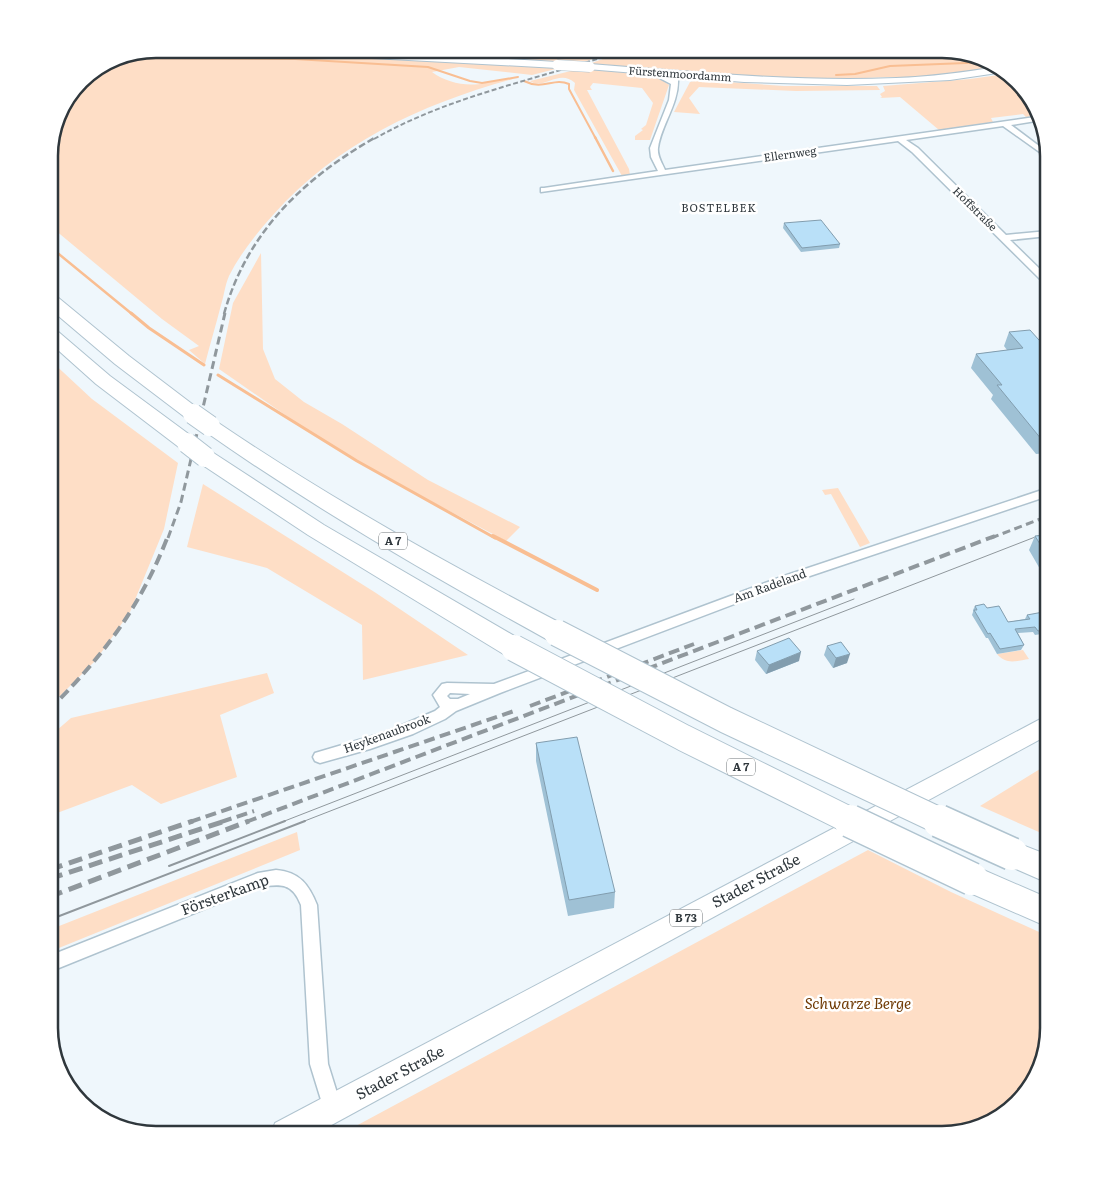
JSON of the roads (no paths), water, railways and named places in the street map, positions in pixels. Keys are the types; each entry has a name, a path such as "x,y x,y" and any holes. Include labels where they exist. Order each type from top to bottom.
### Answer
{"highway":[{"name":"A 7","path":"58,307 122,360 193,414 259,460 354,518 496,600 658,687 865,787 1040,866"},
{"name":"A 7","path":"58,341 103,380 196,450 316,530 514,648 638,716 839,816 1040,909"}],"main road":[{"name":"Fürstenmoordamm","path":"422,58 590,67 788,81 854,82 923,79 991,71"},
{"name":"Stader Straße","path":"333,1109 1040,728"},
{"name":"B 73","path":"303,1125 333,1109"}],"street":[{"path":"652,72 675,83"},
{"path":"664,173 655,156 654,148 672,100 676,77 688,74"},
{"path":"672,100 688,74"},
{"name":"Ellernweg","path":"544,190 1033,120"},
{"path":"1005,124 1039,149"},
{"name":"Hoffstraße","path":"900,139 915,150 1040,274"},
{"path":"1005,238 1040,235"},
{"name":"Am Radeland","path":"451,707 788,579 1040,495"},
{"name":"Heykenaubrook","path":"320,757 404,730 444,713 451,707"},
{"name":"Försterkamp","path":"58,960 258,880 276,877 289,878 302,889 309,905 318,1055 322,1080 333,1109"}],"waterway":[{"path":"142,58 295,59 428,67 482,83 518,77"},
{"path":"836,75 855,74 890,66 972,63"},
{"path":"524,81 537,85 558,82 569,84 569,89 596,139"},
{"path":"595,137 613,171"},
{"path":"58,253 132,314"},
{"path":"131,313 149,328 204,365"},
{"path":"218,375 357,461 495,538"},
{"path":"493,536 597,590"}],"tram line":[{"path":"302,822 1040,535"},
{"path":"282,822 854,599"},
{"path":"169,866 285,821"},
{"path":"58,917 305,821"}],"railway":[{"path":"374,139 404,123 435,110 498,88 601,58"},
{"path":"224,314 234,285 247,258 281,210 325,171 349,153 376,137"},
{"path":"168,538 181,502 225,313"},
{"path":"991,538 1040,519"},
{"path":"58,701 86,670 118,630 145,586 168,536"},
{"path":"246,822 995,536"},
{"path":"530,706 694,644"},
{"path":"190,822 517,710"},
{"path":"221,822 254,811"},
{"path":"58,867 193,821"},
{"path":"58,876 225,821"},
{"path":"58,894 249,821"}],"district":[{"name":"BOSTELBEK","path":"719,208"}],"park label":[{"name":"Schwarze Berge","path":"858,1004"}]}
